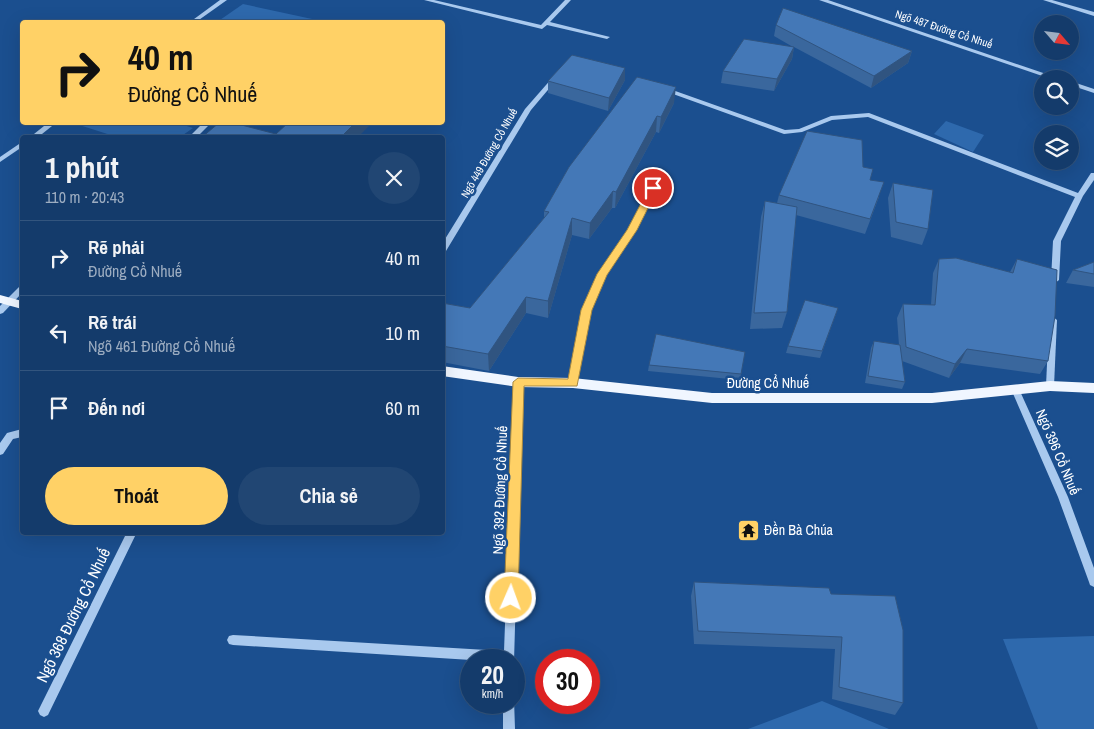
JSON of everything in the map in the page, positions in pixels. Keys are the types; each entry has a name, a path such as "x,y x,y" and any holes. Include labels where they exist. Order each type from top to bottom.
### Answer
{"main road":[{"path":"5,300 20,304"},
{"name":"Đường Cổ Nhuế","path":"445,371 518,382 573,383 712,398 932,398 1050,386 1094,388"}],"street":[{"path":"196,20 224,0"},
{"path":"426,0 542,27 568,0"},
{"name":"Ngõ 487 Đường Cổ Nhuế","path":"822,0 1034,71"},
{"path":"1046,0 1056,1 1094,14"},
{"path":"546,23 607,37"},
{"name":"Ngõ 449 Đường Cổ Nhuế","path":"445,246 528,109 561,70"},
{"path":"655,86 784,132 800,131 831,118 869,115 1079,196"},
{"path":"1079,86 1094,90"},
{"path":"36,135 50,125"},
{"path":"194,135 206,125"},
{"path":"0,160 20,145"},
{"path":"1055,289 1057,241 1079,196 1094,175"},
{"path":"573,383 586,310 602,274 632,230 653,188"},
{"path":"0,311 5,300 20,290"},
{"path":"1050,386 1054,309"},
{"name":"Ngõ 392 Đường Cổ Nhuế","path":"508,649 518,382"},
{"name":"Ngõ 396 Cổ Nhuế","path":"1015,389 1063,497 1094,582"},
{"path":"0,450 10,436 20,434"},
{"name":"Ngõ 368 Đường Cổ Nhuế","path":"44,711 131,535"},
{"path":"233,640 460,655"},
{"path":"508,714 508,729"}],"shaded area":[{"path":"243,4 317,20 220,20"},
{"path":"946,121 984,135 973,152 934,134"},
{"path":"79,125 184,125 193,128 183,135 111,135"},
{"path":"1094,636 1094,729 1038,729 1003,639"},
{"path":"822,701 889,729 748,729"}],"building":[{"path":"783,8 912,51 874,76 776,25"},
{"path":"744,39 794,47 777,79 723,71"},
{"path":"572,55 625,68 609,98 548,81"},
{"path":"637,77 676,87 661,117 657,116 616,192 613,191 590,223 572,218 548,301 526,297 488,354 445,347 445,304 470,308 549,212 544,211 569,167"},
{"path":"216,125 242,125 276,134 286,125 353,125 343,135 205,135"},
{"path":"807,131 862,140 863,167 873,169 870,180 884,182 870,219 779,195"},
{"path":"893,183 933,190 928,229 896,222"},
{"path":"765,201 797,207 787,312 754,313"},
{"path":"956,258 1013,273 1017,259 1057,270 1055,316 1048,361 967,349 955,364 906,347 903,304 935,305 939,259"},
{"path":"1094,262 1094,274 1073,270"},
{"path":"805,300 838,308 822,351 788,346"},
{"path":"656,334 745,352 741,374 649,365"},
{"path":"874,341 900,345 905,382 868,376"},
{"path":"694,582 829,588 831,594 895,596 903,630 903,703 839,687 842,637 698,631"}],"place":[{"name":"Đền Bà Chúa","path":"748,530"}],"route":[{"path":"511,598 518,382 573,383 586,310 602,274 632,230 653,188"}]}
